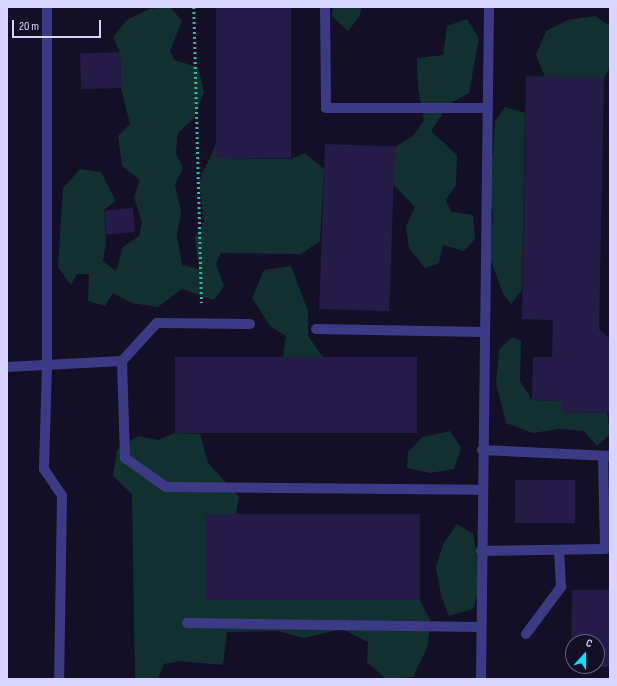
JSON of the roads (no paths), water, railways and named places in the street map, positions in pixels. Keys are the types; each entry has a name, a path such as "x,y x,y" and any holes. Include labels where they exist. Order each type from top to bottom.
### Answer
{"lane":[{"path":"47,7 47,366 44,469 62,496 59,679"},
{"path":"325,7 326,108 486,108"},
{"path":"481,679 483,332 489,7"},
{"path":"7,367 122,361 157,323 250,324"},
{"path":"316,329 483,332"},
{"path":"122,361 125,458 166,487 482,490"},
{"path":"481,551 605,550 606,456 482,450"},
{"path":"526,634 561,587 559,550"},
{"path":"187,623 481,627"}]}
